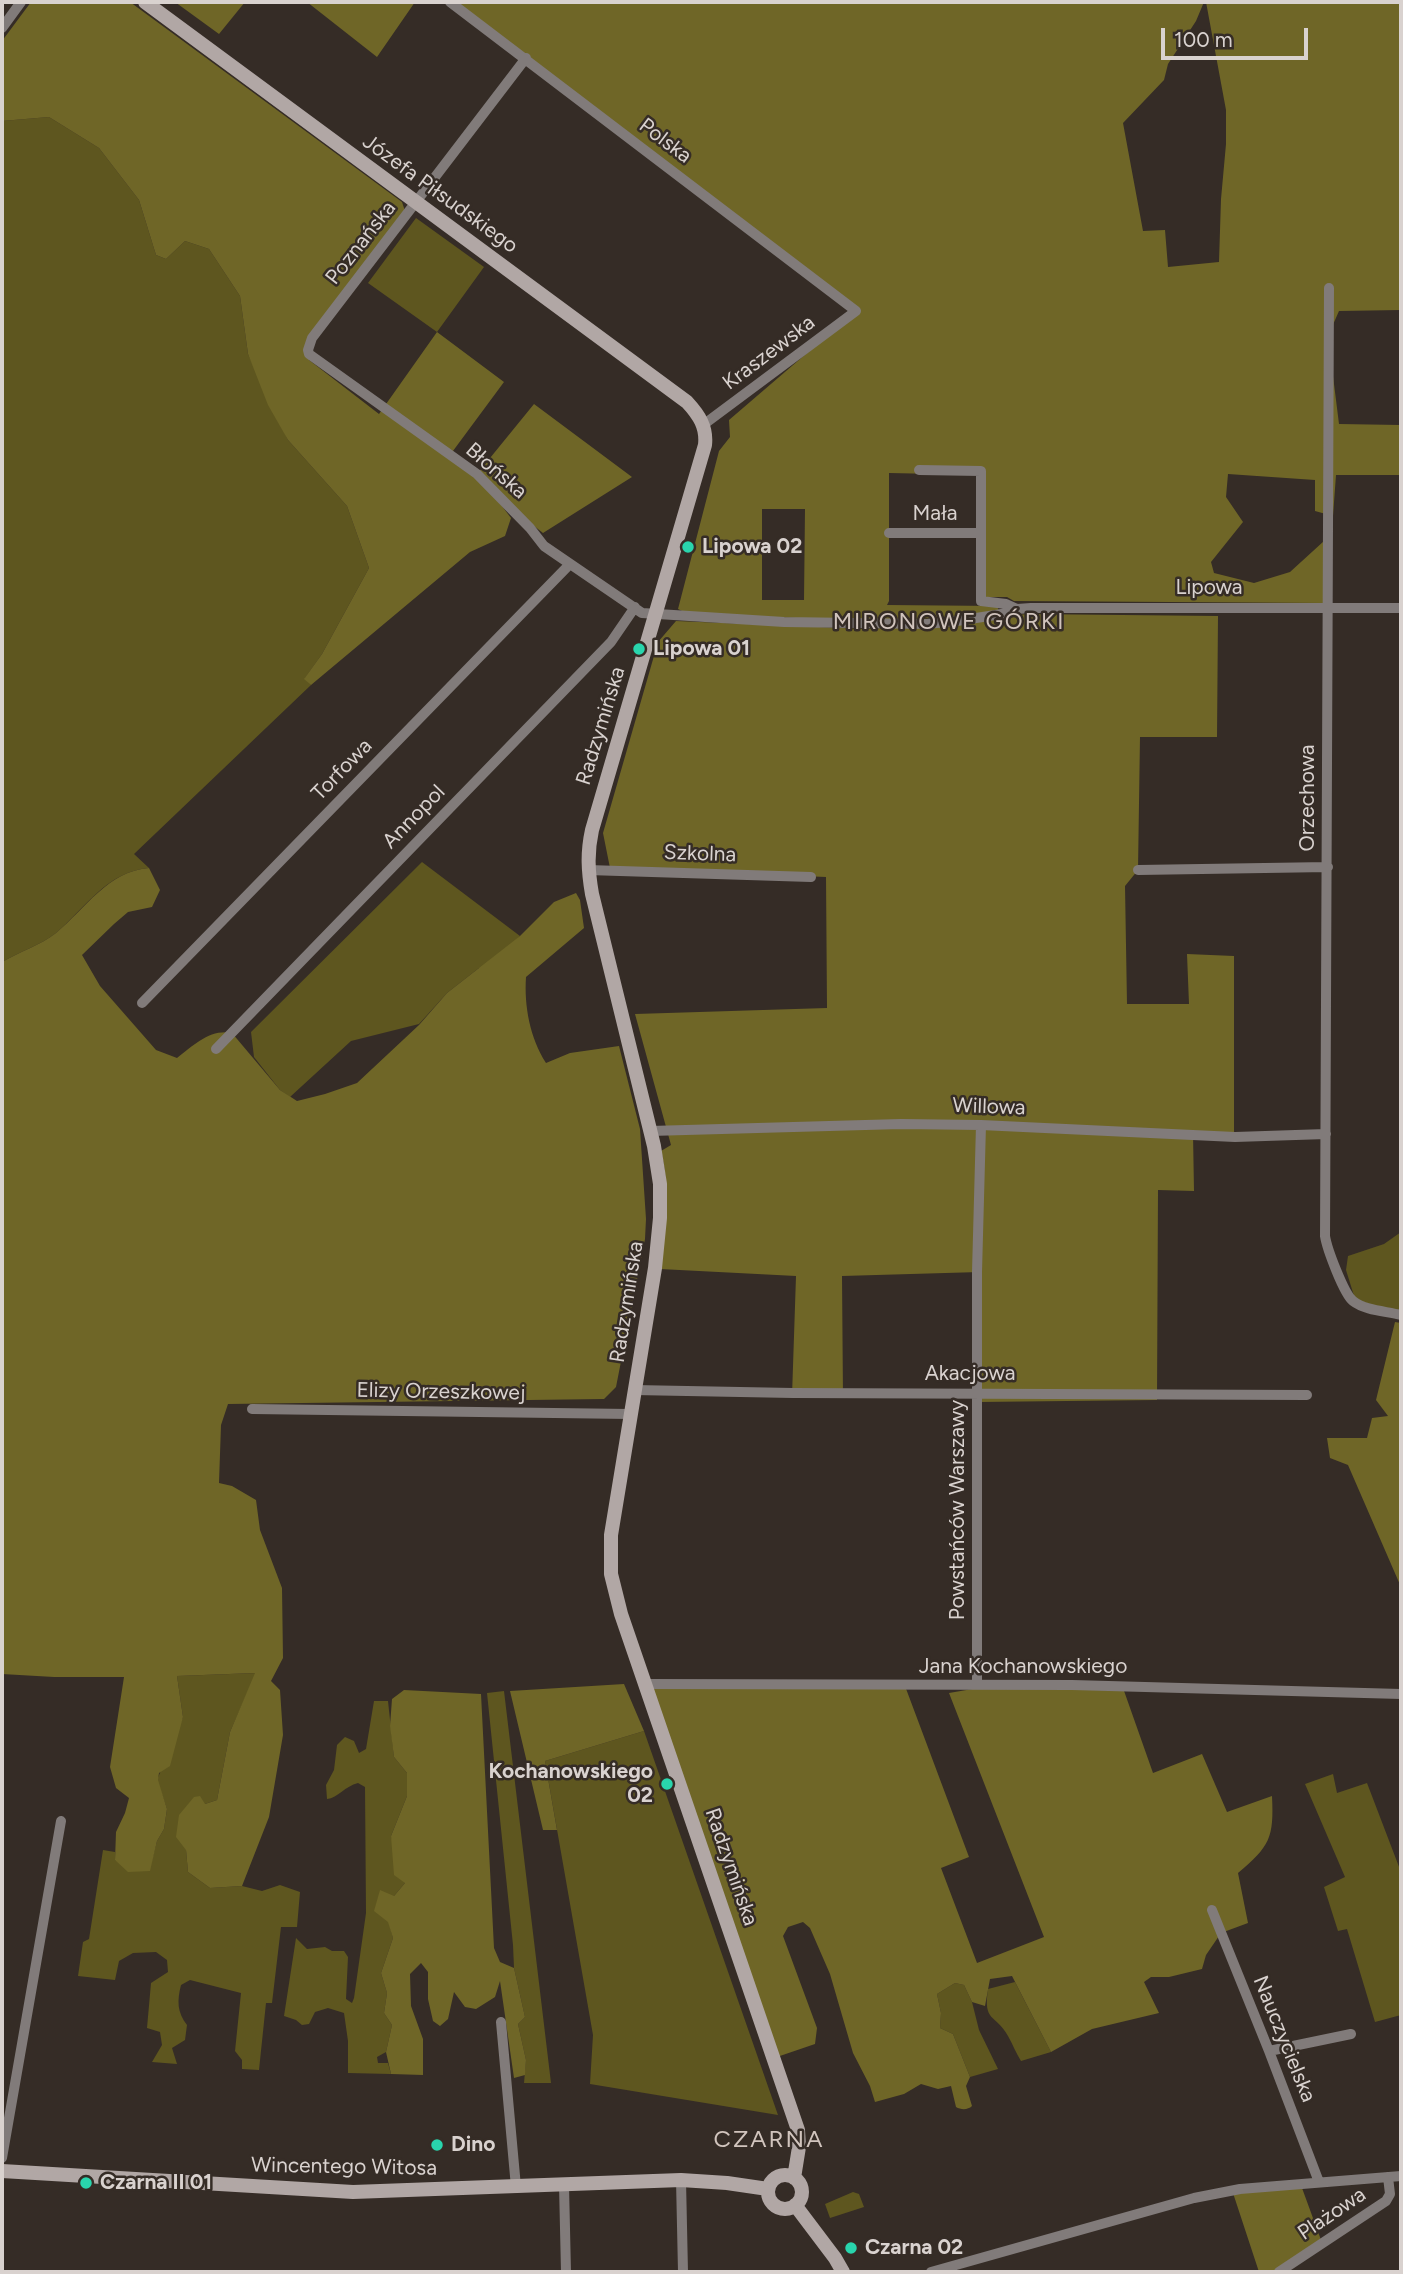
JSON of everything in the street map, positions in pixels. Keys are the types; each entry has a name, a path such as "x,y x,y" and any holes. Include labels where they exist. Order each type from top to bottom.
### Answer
{"street":[{"path":"2,28 21,2"},
{"name":"Józefa Piłsudskiego","path":"145,2 687,402 704,425"},
{"name":"Polska","path":"450,2 856,311"},
{"name":"Poznańska","path":"309,354 312,338 526,58"},
{"name":"Orzechowa","path":"1329,288 1325,1236 1327,1247 1348,1295 1354,1302 1401,1315"},
{"name":"Kraszewska","path":"704,425 856,311"},
{"name":"Błońska","path":"309,354 477,474 544,546 642,613 656,615"},
{"name":"Radzymińska","path":"704,425 705,445 588,849 592,894 650,1130 660,1184 655,1268 616,1497 610,1559 615,1592 645,1684 798,2130 799,2147 794,2178"},
{"name":"Mała","path":"889,533 980,533 981,471 919,470"},
{"name":"Lipowa","path":"980,533 981,601 1006,604 1017,609"},
{"name":"Torfowa","path":"142,1003 570,564"},
{"name":"Annopol","path":"216,1049 611,642 635,607"},
{"name":"Lipowa","path":"656,615 784,622 927,624 1008,613 1017,609 1401,608"},
{"path":"1138,870 1328,867"},
{"name":"Szkolna","path":"588,870 811,877"},
{"name":"Willowa","path":"650,1130 901,1124 981,1125 1193,1136 1326,1134"},
{"name":"Powstańców Warszawy","path":"977,1685 977,1272 981,1125"},
{"name":"Akacjowa","path":"634,1390 1307,1395"},
{"name":"Elizy Orzeszkowej","path":"252,1409 629,1414"},
{"name":"Jana Kochanowskiego","path":"645,1684 1072,1685 1401,1694"},
{"path":"2,2158 61,1821"},
{"name":"Nauczycielska","path":"1212,1910 1319,2182"},
{"path":"502,2022 516,2187"},
{"path":"1269,2051 1351,2034"},
{"name":"Wincentego Witosa","path":"2,2171 353,2192 681,2180 768,2189"},
{"path":"789,2175 798,2181 801,2191 795,2205 785,2208 774,2205 770,2200 768,2189 778,2177 789,2175"},
{"path":"931,2272 1194,2198 1240,2189 1401,2176"},
{"name":"Plażowa","path":"1279,2272 1385,2201 1390,2194 1388,2177"},
{"path":"681,2180 683,2272"},
{"path":"564,2185 566,2272"},
{"path":"795,2205 843,2272"}],"shaded area":[{"path":"31,2 130,2 402,202 405,211 308,340 309,360 379,414 437,332 504,382 450,455 477,474 534,404 632,477 543,533 492,493 511,518 505,536 470,552 311,685 304,679 322,654 369,568 347,506 288,440 268,405 248,354 240,296 209,249 185,241 166,259 156,255 139,200 99,148 49,117 2,121 2,41"},
{"path":"175,2 245,2 219,34"},
{"path":"307,2 415,2 377,57"},
{"path":"449,2 1204,2 1196,21 1168,64 1164,80 1123,123 1143,231 1165,230 1168,267 1219,262 1226,110 1206,2 1401,2 1401,310 1339,311 1328,336 1339,424 1401,425 1401,475 1336,475 1333,516 1315,511 1315,480 1228,474 1226,497 1243,522 1211,562 1214,573 1254,583 1290,572 1324,541 1324,603 1014,601 1007,597 985,597 984,475 889,473 887,605 997,606 999,611 921,619 843,620 686,613 678,609 719,451 730,437 729,420 856,311","holes":["762,509 805,509 804,600 762,600"]},
{"path":"49,117 99,148 139,200 156,255 166,259 185,241 209,249 240,296 248,354 288,440 347,506 369,568 322,654 305,678 311,685 134,854 149,868 134,871 109,883 56,933 2,962 2,121"},
{"path":"416,218 484,267 437,332 368,283"},
{"path":"1026,614 1218,616 1217,737 1140,737 1138,870 1125,886 1127,1004 1189,1004 1187,954 1234,956 1234,1133 1193,1133 1194,1191 1158,1190 1157,1400 978,1402 980,1272 842,1276 843,1397 792,1396 796,1276 660,1269 666,1195 661,1151 671,1145 635,1014 827,1008 826,877 610,868 603,833 658,642 676,621 866,629 964,624"},
{"path":"422,862 520,936 493,967 479,968 447,993 419,1024 351,1041 290,1097 280,1090 254,1057 251,1032"},
{"path":"149,868 160,890 152,907 128,912 82,955 100,986 156,1050 177,1058 209,1036 232,1033 280,1090 297,1101 357,1083 419,1025 447,993 520,936 554,902 576,893 580,900 584,928 526,977 527,1010 532,1032 546,1063 570,1053 619,1046 640,1129 645,1239 616,1387 604,1399 228,1404 221,1425 219,1483 232,1486 256,1500 260,1530 282,1588 283,1658 271,1681 280,1690 283,1735 269,1817 242,1886 210,1888 188,1872 186,1850 176,1837 179,1815 194,1797 200,1796 205,1804 217,1800 230,1732 255,1673 177,1676 183,1717 170,1766 159,1773 158,1780 167,1809 164,1829 157,1841 150,1871 128,1872 115,1860 116,1832 129,1798 116,1788 110,1767 124,1677 2,1674 2,962 56,933 98,893 121,876"},
{"path":"1401,1232 1401,1315 1355,1299 1346,1270 1348,1256 1384,1244"},
{"path":"1395,1322 1401,1323 1401,1587 1348,1465 1330,1458 1327,1438 1367,1438 1372,1418 1388,1416 1376,1400"},
{"path":"256,1673 230,1732 217,1800 205,1804 186,1850 188,1872 210,1888 242,1886 262,1891 280,1885 300,1892 297,1927 281,1927 272,2003 266,2003 259,2070 242,2069 242,2060 235,2051 241,1993 190,1980 181,1985 179,1996 180,2011 187,2025 185,2040 172,2048 177,2064 152,2062 162,2045 160,2032 147,2028 151,1983 168,1972 167,1960 156,1952 133,1953 119,1961 115,1980 78,1976 83,1942 89,1939 103,1850 115,1852 115,1860 149,1871 157,1841 164,1829 167,1809 157,1780 183,1717 177,1676"},
{"path":"647,1683 905,1686 969,1857 941,1868 977,1963 1044,1937 949,1693 984,1687 1123,1688 1153,1773 1202,1754 1227,1812 1272,1796 1272,1822 1268,1840 1238,1873 1248,1923 1221,1933 1206,1955 1202,1969 1169,1977 1151,1977 1144,1982 1159,2013 1092,2029 1051,2052 1012,1976 990,1979 985,2006 972,2002 964,1985 955,1983 937,1994 941,2013 940,2028 953,2034 970,2077 966,2086 972,2106 964,2109 956,2107 951,2086 938,2089 921,2084 904,2094 875,2102 853,2053 830,1974 810,1928 803,1922 788,1927 783,1936 817,2028 815,2044 774,2058"},
{"path":"624,1684 644,1731 545,1761 557,1830 543,1830 510,1691"},
{"path":"404,1690 481,1694 494,1948 500,1962 514,1968 525,2017 518,2024 526,2060 525,2075 514,2078 500,1981 495,1997 476,2009 465,2007 454,1992 448,2019 440,2026 433,2021 428,1999 428,1972 421,1963 410,1974 411,2006 423,2039 423,2075 391,2074 386,2052 392,2025 384,2013 387,1993 381,1973 393,1938 388,1922 374,1911 380,1890 394,1896 405,1883 394,1875 391,1836 407,1796 407,1773 394,1757 390,1726 392,1699"},
{"path":"504,1691 551,2083 524,2083 526,2060 518,2024 525,2017 514,1968 487,1693"},
{"path":"374,1701 388,1701 394,1757 407,1773 407,1796 391,1836 405,1883 394,1896 389,1922 393,1938 381,1973 387,1993 384,2013 392,2025 386,2052 377,2057 378,2063 388,2063 391,2074 348,2073 348,2041 344,2013 328,2008 315,2012 309,2024 302,2025 284,2016 296,1938 307,1949 325,1947 332,1951 344,1951 348,1957 346,1999 352,2003 354,1998 366,1913 365,1787 358,1783 327,1799 326,1785 334,1770 337,1745 345,1737 354,1741 359,1753 366,1749"},
{"path":"644,1731 778,2115 590,2084 593,2035 545,1761"},
{"path":"1333,1774 1337,1793 1367,1783 1401,1872 1401,2015 1375,2022 1347,1929 1338,1931 1324,1887 1345,1877 1305,1784"},
{"path":"1015,1982 1051,2052 1021,2061 1008,2036 991,2017 987,2007 988,1989"},
{"path":"955,1983 964,1985 972,2002 979,2030 998,2069 970,2077 953,2034 940,2028 941,2013 937,1994"},
{"path":"1302,2188 1321,2240 1273,2272 1259,2272 1233,2193"},
{"path":"853,2192 859,2194 864,2207 830,2218 825,2204"}],"place":[{"name":"Lipowa 02","path":"688,547"},
{"name":"Lipowa 01","path":"639,649"},
{"name":"Kochanowskiego 02","path":"667,1784"},
{"name":"Dino","path":"437,2145"},
{"name":"Czarna II 01","path":"86,2183"},
{"name":"Czarna 02","path":"851,2248"}],"district":[{"name":"MIRONOWE GÓRKI","path":"949,622"},
{"name":"CZARNA","path":"769,2140"}]}
